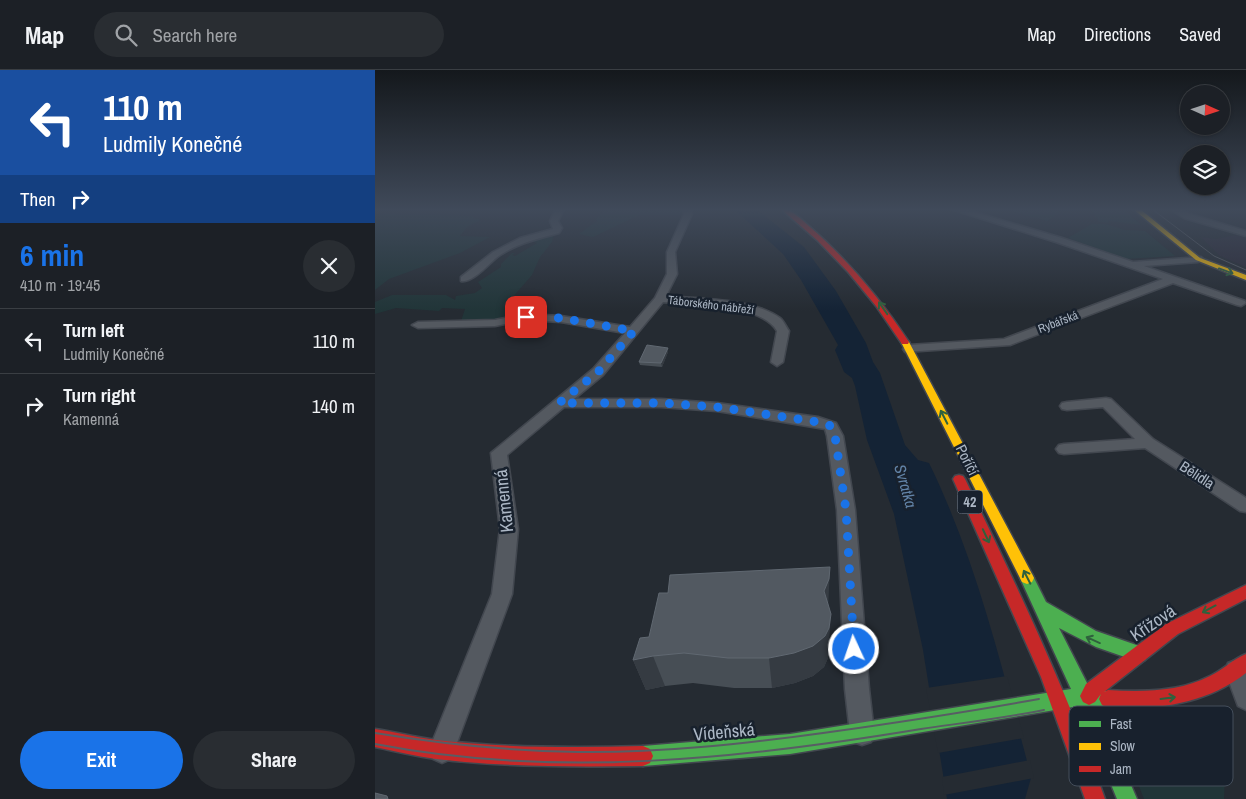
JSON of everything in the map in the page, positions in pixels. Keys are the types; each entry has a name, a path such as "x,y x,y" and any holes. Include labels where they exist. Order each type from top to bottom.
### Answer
{"main road":[{"path":"816,243 854,284 894,345 912,382"},
{"name":"Poříčí","path":"826,243 847,263 880,303 909,349 1042,606 1086,706"},
{"path":"1178,243 1198,259 1246,278"},
{"name":"Poříčí","path":"953,467 1061,701 1069,722"},
{"name":"Křížová","path":"1082,697 1172,629 1246,592"},
{"path":"1042,606 1059,621 1083,635 1110,646 1139,654"},
{"path":"1082,697 1102,700 1173,698 1195,693 1243,670"},
{"name":"Vídeňská","path":"375,738 442,750 539,756 642,756 790,744 1082,697"},
{"name":"Poříčí","path":"1091,786 1095,799"},
{"name":"Poříčí","path":"1121,786 1127,799"}],"street":[{"path":"464,279 496,254 517,243"},
{"name":"Kamenná","path":"442,750 502,594 509,528 499,453 598,372 634,331 660,299 672,274 671,252 675,243"},
{"path":"1068,243 1241,303"},
{"path":"1130,265 1198,259"},
{"name":"Rybářská","path":"909,349 1006,342 1171,280"},
{"name":"Táborského nábřeží","path":"660,299 742,308 771,315 779,322 783,331 777,362"},
{"path":"418,325 495,323 526,317 561,318 634,331"},
{"name":"Rybářská","path":"901,335 942,346"},
{"name":"Bělidla","path":"1067,406 1106,402 1148,443 1246,506"},
{"path":"559,403 661,403 717,407 818,422 831,426 835,436 846,510 857,689 863,733"},
{"path":"1064,449 1148,443"},
{"path":"1243,670 1246,698"}],"shaded area":[{"path":"1207,243 1246,243 1246,267 1220,256"}],"green space":[{"path":"375,243 479,243 460,253 389,279 375,290"},
{"path":"537,243 551,243 540,257 532,275 512,298 506,309 517,316 495,320 461,321 465,309 442,308 439,311 396,308 375,314 375,302 392,295 446,295 455,300 456,296 475,293 482,288 478,282 501,267 501,264 512,253 515,253 512,255 515,256"},
{"path":"1082,243 1159,243 1175,256 1126,259"},
{"path":"1139,786 1225,786 1224,799 1144,799"}],"water":[{"name":"Svratka","path":"771,243 799,243 804,247 836,291 866,343 873,362 880,373 905,445 918,460 929,463 945,499 960,535 985,609 1027,761 1031,778 1025,799 947,799 923,650 894,514 867,440 855,386 852,378 844,372 835,350 838,345 801,280 783,254"}],"pier":[{"path":"1007,676 1024,738 938,753 926,688"},
{"path":"1030,760 1034,778 944,795 942,777"}],"building":[{"path":"647,345 668,348 661,363 639,362"},
{"path":"830,567 829,579 824,591 831,614 829,628 825,636 813,646 794,653 769,658 728,658 684,653 633,660 640,638 649,637 659,593 668,593 670,575"},
{"path":"375,793 387,796 388,799 375,799"}],"tram line":[{"path":"1197,243 1214,256 1246,270"},
{"path":"375,733 451,744 502,748 578,752 639,751 701,747 793,737 1039,699"},
{"path":"375,744 443,755 511,761 580,763 648,761 785,749 1044,710"}],"traffic: fast":[{"path":"1027,578 1088,706"},
{"path":"1046,609 1079,631 1139,654"},
{"path":"643,756 790,744 1052,701 1089,696 1108,699"},
{"path":"1122,786 1127,799"}],"traffic: slow":[{"path":"1178,243 1198,259 1246,278"},
{"path":"905,342 1027,578"}],"traffic: jam":[{"path":"824,243 865,287 905,342"},
{"path":"959,479 1015,597 1069,725"},
{"path":"1089,696 1092,690 1172,629 1246,592"},
{"path":"1108,699 1146,700 1181,695 1215,683 1231,674 1246,662"},
{"path":"375,738 434,749 493,755 643,756"},
{"path":"1091,786 1095,799"}],"route":[{"path":"526,317 561,318 634,331 598,372 559,403 661,403 717,407 818,422 831,426 835,436 846,510 854,649"}]}
